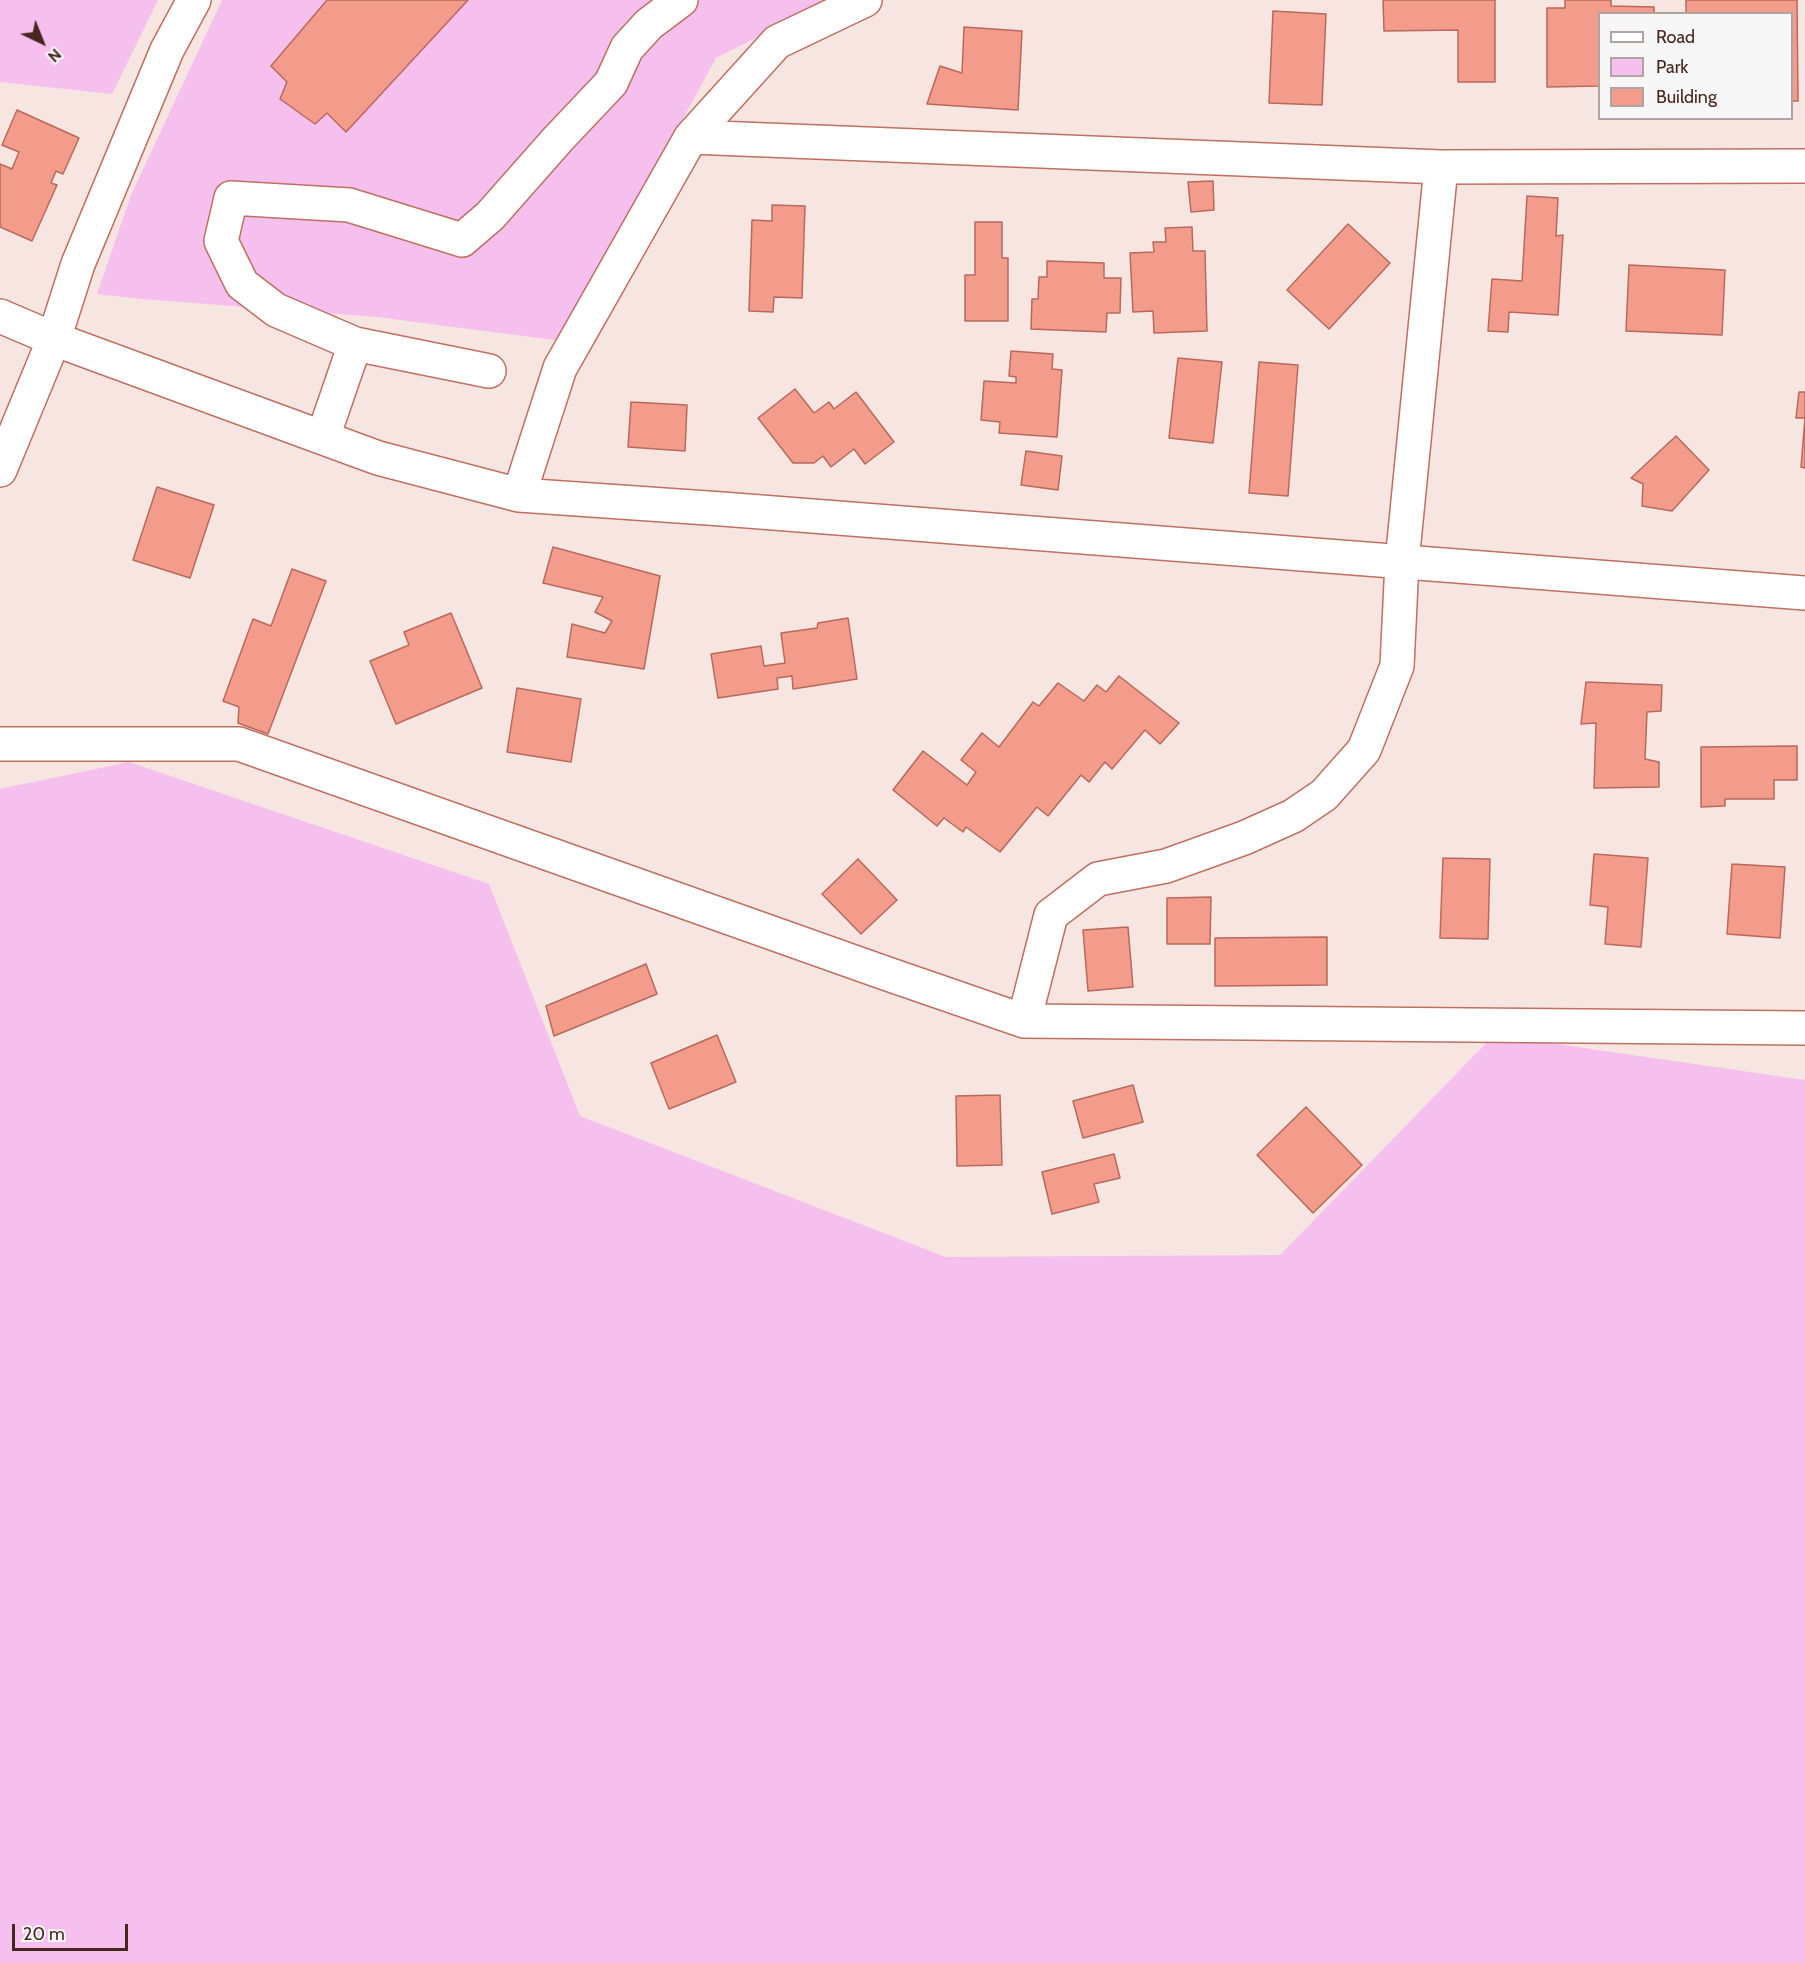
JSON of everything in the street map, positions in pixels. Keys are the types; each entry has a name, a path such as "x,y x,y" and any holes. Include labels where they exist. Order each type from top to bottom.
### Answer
{"street":[{"path":"0,470 54,339 78,264 167,50 194,0"},
{"path":"489,371 355,344 276,310 242,284 221,241 231,198 349,205 462,240 490,216 558,139 612,83 627,48 634,40 649,24 681,0"},
{"path":"519,495 560,368 691,137 777,42 865,0"},
{"path":"691,137 1441,166 1805,166"},
{"path":"1024,1021 1051,915 1098,879 1166,866 1244,838 1293,816 1324,795 1364,750 1397,666 1402,562 1441,166"},
{"path":"0,316 54,339 378,458 519,495 1805,593"},
{"path":"322,438 355,344"},
{"path":"0,744 239,744 1024,1021 1805,1028"}],"green space":[{"path":"0,0 158,0 112,94 0,82"},
{"path":"222,0 832,0 716,58 562,341 377,317 97,294 131,195"},
{"path":"129,762 489,884 580,1116 946,1257 1280,1255 1494,1035 1805,1080 1805,1963 0,1963 0,789"}],"building":[{"path":"327,0 468,0 346,132 327,113 315,124 280,99 287,82 271,66"},
{"path":"1383,0 1495,0 1495,82 1458,82 1458,30 1384,31"},
{"path":"1565,0 1611,0 1611,6 1654,7 1654,12 1598,12 1598,86 1547,87 1547,8 1565,8"},
{"path":"1686,0 1797,0 1798,101 1793,101 1793,12 1686,12"},
{"path":"1273,11 1326,14 1322,105 1269,103"},
{"path":"964,27 1022,31 1018,110 927,104 940,66 962,73"},
{"path":"17,110 79,138 63,174 56,171 51,183 57,185 32,241 0,227 0,164 12,169 19,152 2,145"},
{"path":"1213,181 1214,210 1191,212 1188,182"},
{"path":"1527,196 1558,198 1556,236 1563,235 1558,315 1509,312 1508,332 1488,331 1492,279 1522,281"},
{"path":"772,205 805,206 802,298 774,297 773,312 749,311 752,220 772,221"},
{"path":"975,222 1002,222 1002,258 1008,258 1008,321 965,321 965,275 975,275"},
{"path":"1348,224 1390,263 1329,329 1287,290"},
{"path":"1192,227 1193,251 1205,251 1207,331 1154,333 1153,311 1133,312 1130,253 1154,252 1153,242 1166,242 1165,228"},
{"path":"1047,261 1104,263 1104,278 1121,278 1120,313 1107,313 1106,332 1031,329 1032,299 1038,299 1039,277 1047,277"},
{"path":"1629,265 1725,270 1722,335 1626,331"},
{"path":"1011,351 1053,354 1052,369 1062,370 1057,437 999,433 1000,422 981,420 984,381 1016,383 1016,377 1009,376"},
{"path":"1178,358 1222,362 1213,443 1169,438"},
{"path":"1259,362 1298,365 1288,496 1249,493"},
{"path":"795,389 814,413 829,402 834,409 856,392 894,442 865,464 854,449 831,467 823,456 814,463 793,463 758,418"},
{"path":"1799,392 1805,392 1805,418 1796,418"},
{"path":"631,402 687,405 685,451 628,447"},
{"path":"1805,418 1805,468 1801,467"},
{"path":"1676,436 1709,470 1672,511 1642,506 1643,484 1631,478"},
{"path":"1026,451 1062,456 1058,490 1021,485"},
{"path":"157,487 214,505 190,578 133,560"},
{"path":"553,547 660,576 644,669 567,657 572,624 605,633 612,621 595,612 603,597 543,583"},
{"path":"292,569 326,581 268,734 238,723 239,707 223,701 253,619 271,626"},
{"path":"451,613 482,688 396,724 370,661 409,645 404,632"},
{"path":"848,618 857,679 793,689 792,676 777,678 778,689 718,698 711,654 761,646 764,666 785,663 781,633 817,628 818,623"},
{"path":"1119,676 1179,723 1160,744 1145,730 1112,769 1105,762 1089,782 1081,775 1048,816 1037,807 1000,852 966,827 963,832 944,818 937,826 893,790 923,751 967,785 976,772 961,760 982,733 999,747 1033,702 1039,706 1058,683 1084,701 1097,685 1106,692"},
{"path":"1586,682 1662,685 1661,711 1647,712 1645,759 1659,762 1659,787 1594,788 1596,723 1581,724"},
{"path":"517,688 581,699 571,762 507,752"},
{"path":"1797,746 1797,780 1774,780 1774,799 1725,799 1725,806 1701,807 1701,747"},
{"path":"1594,854 1648,858 1641,947 1605,944 1608,907 1590,905"},
{"path":"1443,858 1490,859 1488,939 1440,938"},
{"path":"858,859 897,900 861,934 822,894"},
{"path":"1732,864 1785,867 1780,938 1727,934"},
{"path":"1211,897 1210,944 1167,944 1167,898"},
{"path":"1128,927 1133,987 1088,991 1083,930"},
{"path":"1327,937 1327,985 1215,986 1215,938"},
{"path":"646,964 657,994 554,1036 546,1006"},
{"path":"717,1035 736,1082 669,1109 651,1063"},
{"path":"1133,1085 1143,1122 1083,1138 1073,1101"},
{"path":"1000,1095 1002,1165 957,1166 956,1096"},
{"path":"1306,1107 1362,1165 1313,1213 1257,1155"},
{"path":"1114,1154 1120,1178 1094,1184 1099,1202 1052,1214 1042,1172"}]}
